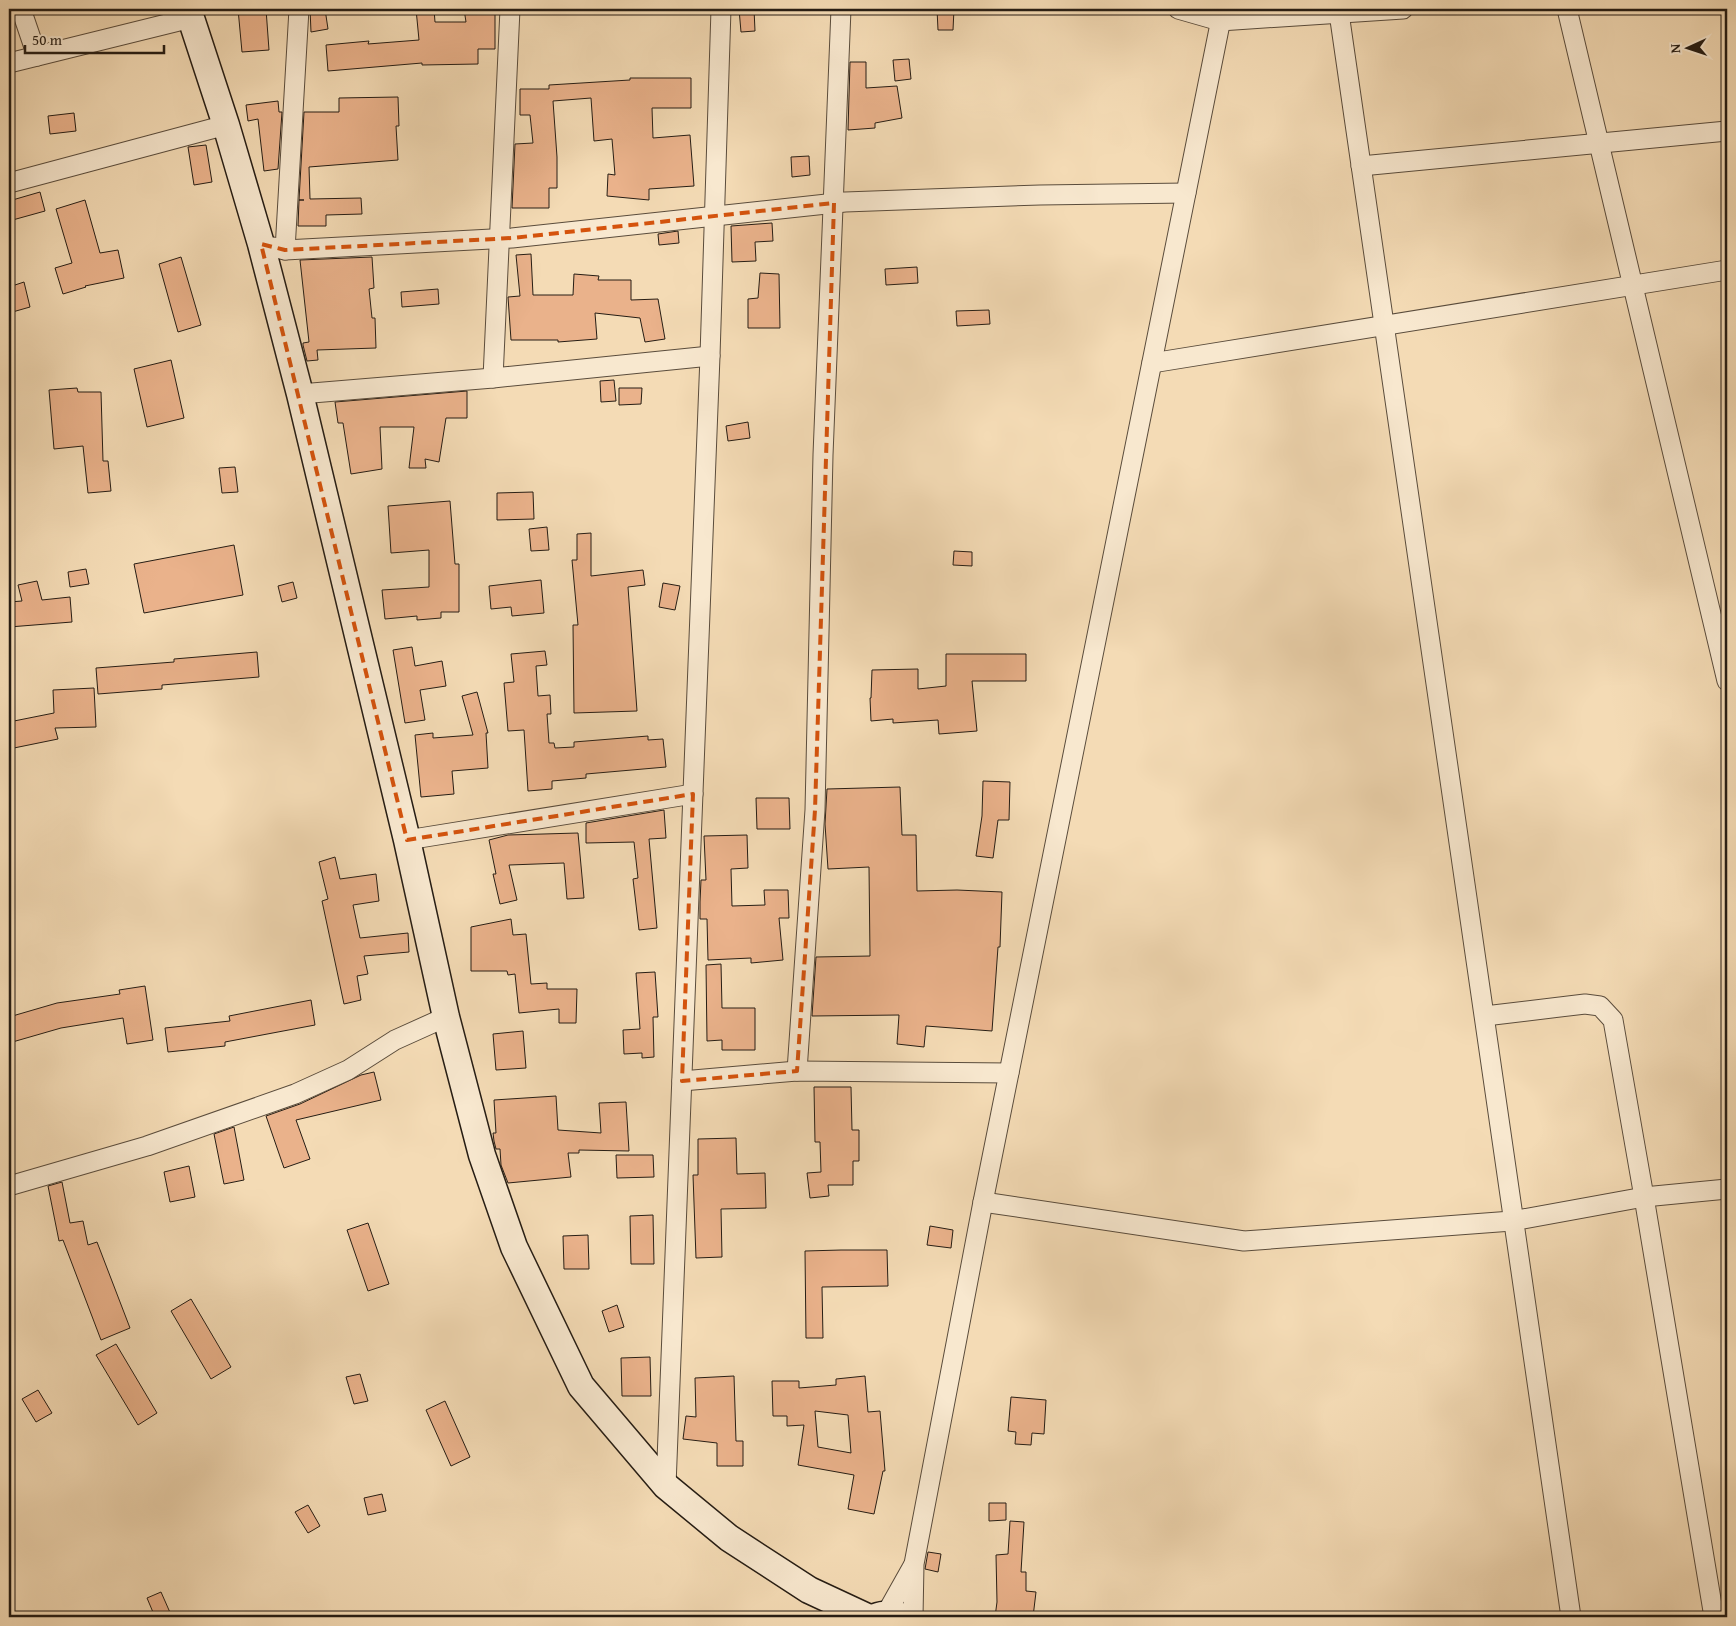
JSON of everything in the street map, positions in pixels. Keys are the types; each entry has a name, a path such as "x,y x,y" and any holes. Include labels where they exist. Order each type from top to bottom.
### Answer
{"main road":[{"path":"189,13 226,125 273,247 300,394 407,840 446,1017 482,1155 514,1247 581,1386 666,1486 729,1538 809,1590 883,1616"},
{"path":"809,1590 830,1617"}],"street":[{"path":"21,9 37,56"},
{"path":"300,9 273,247 500,239 834,203 1040,195 1186,193"},
{"path":"493,378 510,9"},
{"path":"666,1486 710,356 721,9"},
{"path":"797,1071 815,810 823,455 841,9"},
{"path":"1178,9 1222,15 1338,13 1403,9"},
{"path":"1567,9 1727,681"},
{"path":"9,63 189,13"},
{"path":"1338,13 1571,1617"},
{"path":"913,1617 914,1564 983,1202 1222,15"},
{"path":"9,184 226,125"},
{"path":"1361,166 1727,131"},
{"path":"1152,363 1727,270"},
{"path":"300,394 493,378 710,356"},
{"path":"407,840 693,794"},
{"path":"1485,1016 1585,1004 1600,1006 1613,1020 1714,1617"},
{"path":"9,1186 147,1146 295,1094 348,1070 395,1040 446,1017"},
{"path":"682,1081 797,1071 1009,1073"},
{"path":"983,1202 1244,1241 1512,1221 1644,1198 1727,1189"},
{"path":"883,1616 914,1564"}],"highlighted area":[{"path":"834,203 815,810 797,1071 682,1081 693,794 407,840 261,244 285,250 512,238"}],"building":[{"path":"238,9 266,9 269,50 242,52"},
{"path":"310,9 325,9 328,29 311,32"},
{"path":"416,9 434,9 435,22 466,22 464,9 495,9 495,49 478,49 478,64 422,65 422,63 328,71 326,45 369,41 368,44 419,40"},
{"path":"739,9 754,9 755,31 741,32"},
{"path":"937,9 954,9 953,30 938,30"},
{"path":"909,59 911,79 895,81 893,60"},
{"path":"850,62 866,62 866,88 897,86 902,118 875,123 875,128 848,130"},
{"path":"630,78 691,78 691,108 652,108 653,138 690,135 694,186 649,189 649,200 607,196 608,174 615,175 612,139 594,141 591,98 553,101 557,188 549,188 549,208 512,208 515,144 533,143 530,115 520,115 520,89 549,89 549,85 630,80"},
{"path":"398,97 399,126 396,126 398,160 309,167 310,199 361,198 362,214 326,215 326,226 298,226 304,112 339,112 339,98"},
{"path":"278,101 279,112 282,112 278,169 264,171 258,119 248,121 246,105"},
{"path":"74,113 76,131 50,134 48,116"},
{"path":"206,145 212,182 194,185 188,147"},
{"path":"809,156 810,175 792,177 791,157"},
{"path":"40,192 45,211 9,221 9,201"},
{"path":"85,200 100,253 118,250 124,278 85,286 63,294 55,268 72,263 56,209"},
{"path":"772,223 773,241 755,242 756,261 732,262 731,226"},
{"path":"678,231 679,243 659,245 658,234"},
{"path":"531,254 533,295 573,295 574,274 599,276 598,280 631,280 631,300 658,299 665,339 645,342 640,318 595,313 597,339 558,342 558,340 511,340 508,297 520,296 516,255"},
{"path":"181,257 201,325 178,332 159,264"},
{"path":"372,257 374,288 369,289 372,318 375,318 376,348 317,350 318,360 307,361 303,343 309,342 300,260"},
{"path":"917,267 918,283 886,285 885,269"},
{"path":"760,273 779,274 780,328 748,328 748,299 758,298"},
{"path":"24,282 30,307 9,313 9,287"},
{"path":"438,289 439,304 402,307 401,292"},
{"path":"989,310 990,324 957,326 956,311"},
{"path":"171,360 184,418 147,427 134,369"},
{"path":"614,380 616,401 601,402 600,381"},
{"path":"77,388 78,392 101,392 103,461 108,461 111,491 88,493 83,446 54,449 49,390"},
{"path":"619,388 642,388 641,404 619,405"},
{"path":"467,391 467,418 446,418 439,462 425,459 426,468 409,468 414,427 380,427 382,469 351,474 343,423 338,423 335,402"},
{"path":"748,422 750,438 728,441 726,426"},
{"path":"235,467 238,492 222,493 219,468"},
{"path":"533,492 534,519 497,520 497,493"},
{"path":"450,501 455,564 459,564 459,612 441,612 441,618 417,620 417,616 385,619 382,590 429,587 429,550 391,553 388,506"},
{"path":"547,527 549,550 531,551 529,529"},
{"path":"591,533 591,576 643,570 645,585 628,587 637,711 574,713 573,625 578,625 572,560 577,560 577,534"},
{"path":"234,545 243,595 144,613 134,564"},
{"path":"954,551 972,552 972,566 953,565"},
{"path":"86,569 89,584 70,587 68,572"},
{"path":"541,580 544,613 512,616 511,607 491,609 489,586"},
{"path":"37,581 42,600 70,597 72,622 9,627 9,602 22,601 18,585"},
{"path":"293,582 297,598 282,602 278,586"},
{"path":"663,583 680,586 675,610 659,607"},
{"path":"412,647 415,666 442,661 446,686 420,690 425,720 405,723 393,650"},
{"path":"545,651 547,665 536,666 538,696 550,695 551,714 547,714 549,743 554,743 555,748 574,747 574,742 648,736 648,740 663,739 666,767 586,774 586,778 552,781 552,789 528,791 524,730 508,731 504,683 514,682 511,654"},
{"path":"257,652 259,677 162,685 162,689 98,694 96,668 174,662 174,659"},
{"path":"946,654 1026,654 1026,681 972,681 977,731 939,734 938,720 893,723 893,719 871,721 872,670 918,669 918,689 946,686"},
{"path":"94,688 96,727 55,728 58,739 9,749 9,722 54,713 53,690"},
{"path":"477,692 488,733 486,733 488,768 452,771 454,794 421,797 415,735 433,733 433,738 473,735 462,696"},
{"path":"983,781 1010,782 1009,820 998,820 993,858 976,856 982,816"},
{"path":"900,787 902,835 916,835 917,891 1002,892 1000,947 998,947 992,1031 926,1026 924,1047 897,1044 899,1015 812,1016 816,957 870,956 869,867 828,869 825,824 827,789"},
{"path":"756,798 789,798 790,829 757,829"},
{"path":"664,810 666,838 649,839 657,928 639,930 633,879 638,878 634,842 586,843 586,823"},
{"path":"578,833 584,898 567,899 564,863 509,865 517,900 500,904 493,874 496,874 489,840 508,835"},
{"path":"747,835 748,868 731,869 732,906 765,905 764,890 788,890 789,918 779,918 783,960 751,963 751,958 708,960 707,919 700,919 701,880 706,880 704,836"},
{"path":"335,857 340,879 376,874 379,901 353,905 360,938 408,933 409,952 364,956 368,974 357,976 361,1000 344,1004 322,901 328,899 319,862"},
{"path":"511,919 513,935 526,934 531,984 547,983 547,989 577,989 576,1023 559,1023 559,1009 519,1013 515,974 508,975 507,971 471,971 471,927"},
{"path":"721,964 722,1008 755,1008 755,1050 722,1050 722,1040 707,1041 706,965"},
{"path":"655,972 658,1017 653,1017 654,1057 642,1058 642,1053 624,1054 623,1030 640,1029 636,973"},
{"path":"145,986 153,1040 127,1044 123,1018 61,1028 9,1043 9,1017 57,1003 120,994 119,990"},
{"path":"311,1000 315,1025 225,1042 225,1046 168,1052 165,1028 230,1021 229,1016"},
{"path":"523,1031 526,1068 496,1070 493,1034"},
{"path":"374,1072 381,1100 296,1120 310,1159 284,1168 266,1116 300,1104 361,1075"},
{"path":"814,1087 851,1087 852,1130 859,1130 859,1161 853,1161 853,1185 828,1185 829,1196 810,1198 807,1173 821,1172 820,1142 815,1142"},
{"path":"556,1096 558,1130 601,1133 599,1103 626,1102 629,1151 579,1150 579,1153 568,1153 571,1177 508,1183 501,1165 500,1149 496,1149 494,1141 493,1133 496,1133 494,1100"},
{"path":"234,1127 244,1180 224,1184 214,1134"},
{"path":"736,1138 737,1174 765,1173 766,1208 721,1209 722,1257 696,1258 693,1175 698,1175 698,1139"},
{"path":"616,1155 653,1155 654,1177 617,1178"},
{"path":"189,1166 195,1197 170,1202 164,1172"},
{"path":"62,1182 70,1223 83,1221 88,1245 97,1242 130,1328 101,1340 63,1240 59,1241 48,1186"},
{"path":"653,1215 654,1264 631,1264 630,1216"},
{"path":"368,1223 389,1284 368,1291 347,1230"},
{"path":"930,1226 953,1230 951,1248 927,1245"},
{"path":"588,1235 589,1269 564,1269 563,1236"},
{"path":"887,1250 888,1286 822,1287 823,1338 806,1338 805,1251"},
{"path":"191,1299 231,1367 211,1379 171,1311"},
{"path":"617,1305 624,1327 609,1332 602,1311"},
{"path":"116,1344 157,1413 138,1425 96,1355"},
{"path":"650,1357 651,1396 622,1396 621,1358"},
{"path":"360,1374 368,1401 354,1404 346,1377"},
{"path":"734,1376 736,1441 743,1441 743,1466 717,1466 717,1443 683,1439 686,1416 696,1417 695,1378"},
{"path":"865,1376 868,1412 880,1411 885,1471 883,1471 874,1514 848,1509 854,1475 798,1465 804,1425 787,1426 787,1416 773,1416 772,1381 799,1381 799,1388 836,1385 836,1379","holes":["815,1411 848,1415 851,1453 818,1447"]},
{"path":"38,1390 52,1413 36,1422 22,1399"},
{"path":"1011,1397 1046,1400 1044,1434 1032,1433 1031,1445 1015,1444 1016,1432 1008,1431"},
{"path":"445,1401 470,1457 451,1466 426,1410"},
{"path":"382,1494 386,1511 368,1515 364,1498"},
{"path":"989,1503 1006,1503 1006,1520 989,1521"},
{"path":"308,1505 320,1526 308,1533 295,1512"},
{"path":"1010,1521 1024,1522 1021,1572 1026,1572 1026,1591 1036,1592 1033,1617 995,1617 997,1602 996,1555 1008,1554"},
{"path":"928,1552 941,1554 938,1572 925,1569"},
{"path":"161,1592 172,1617 155,1617 147,1598"}]}
